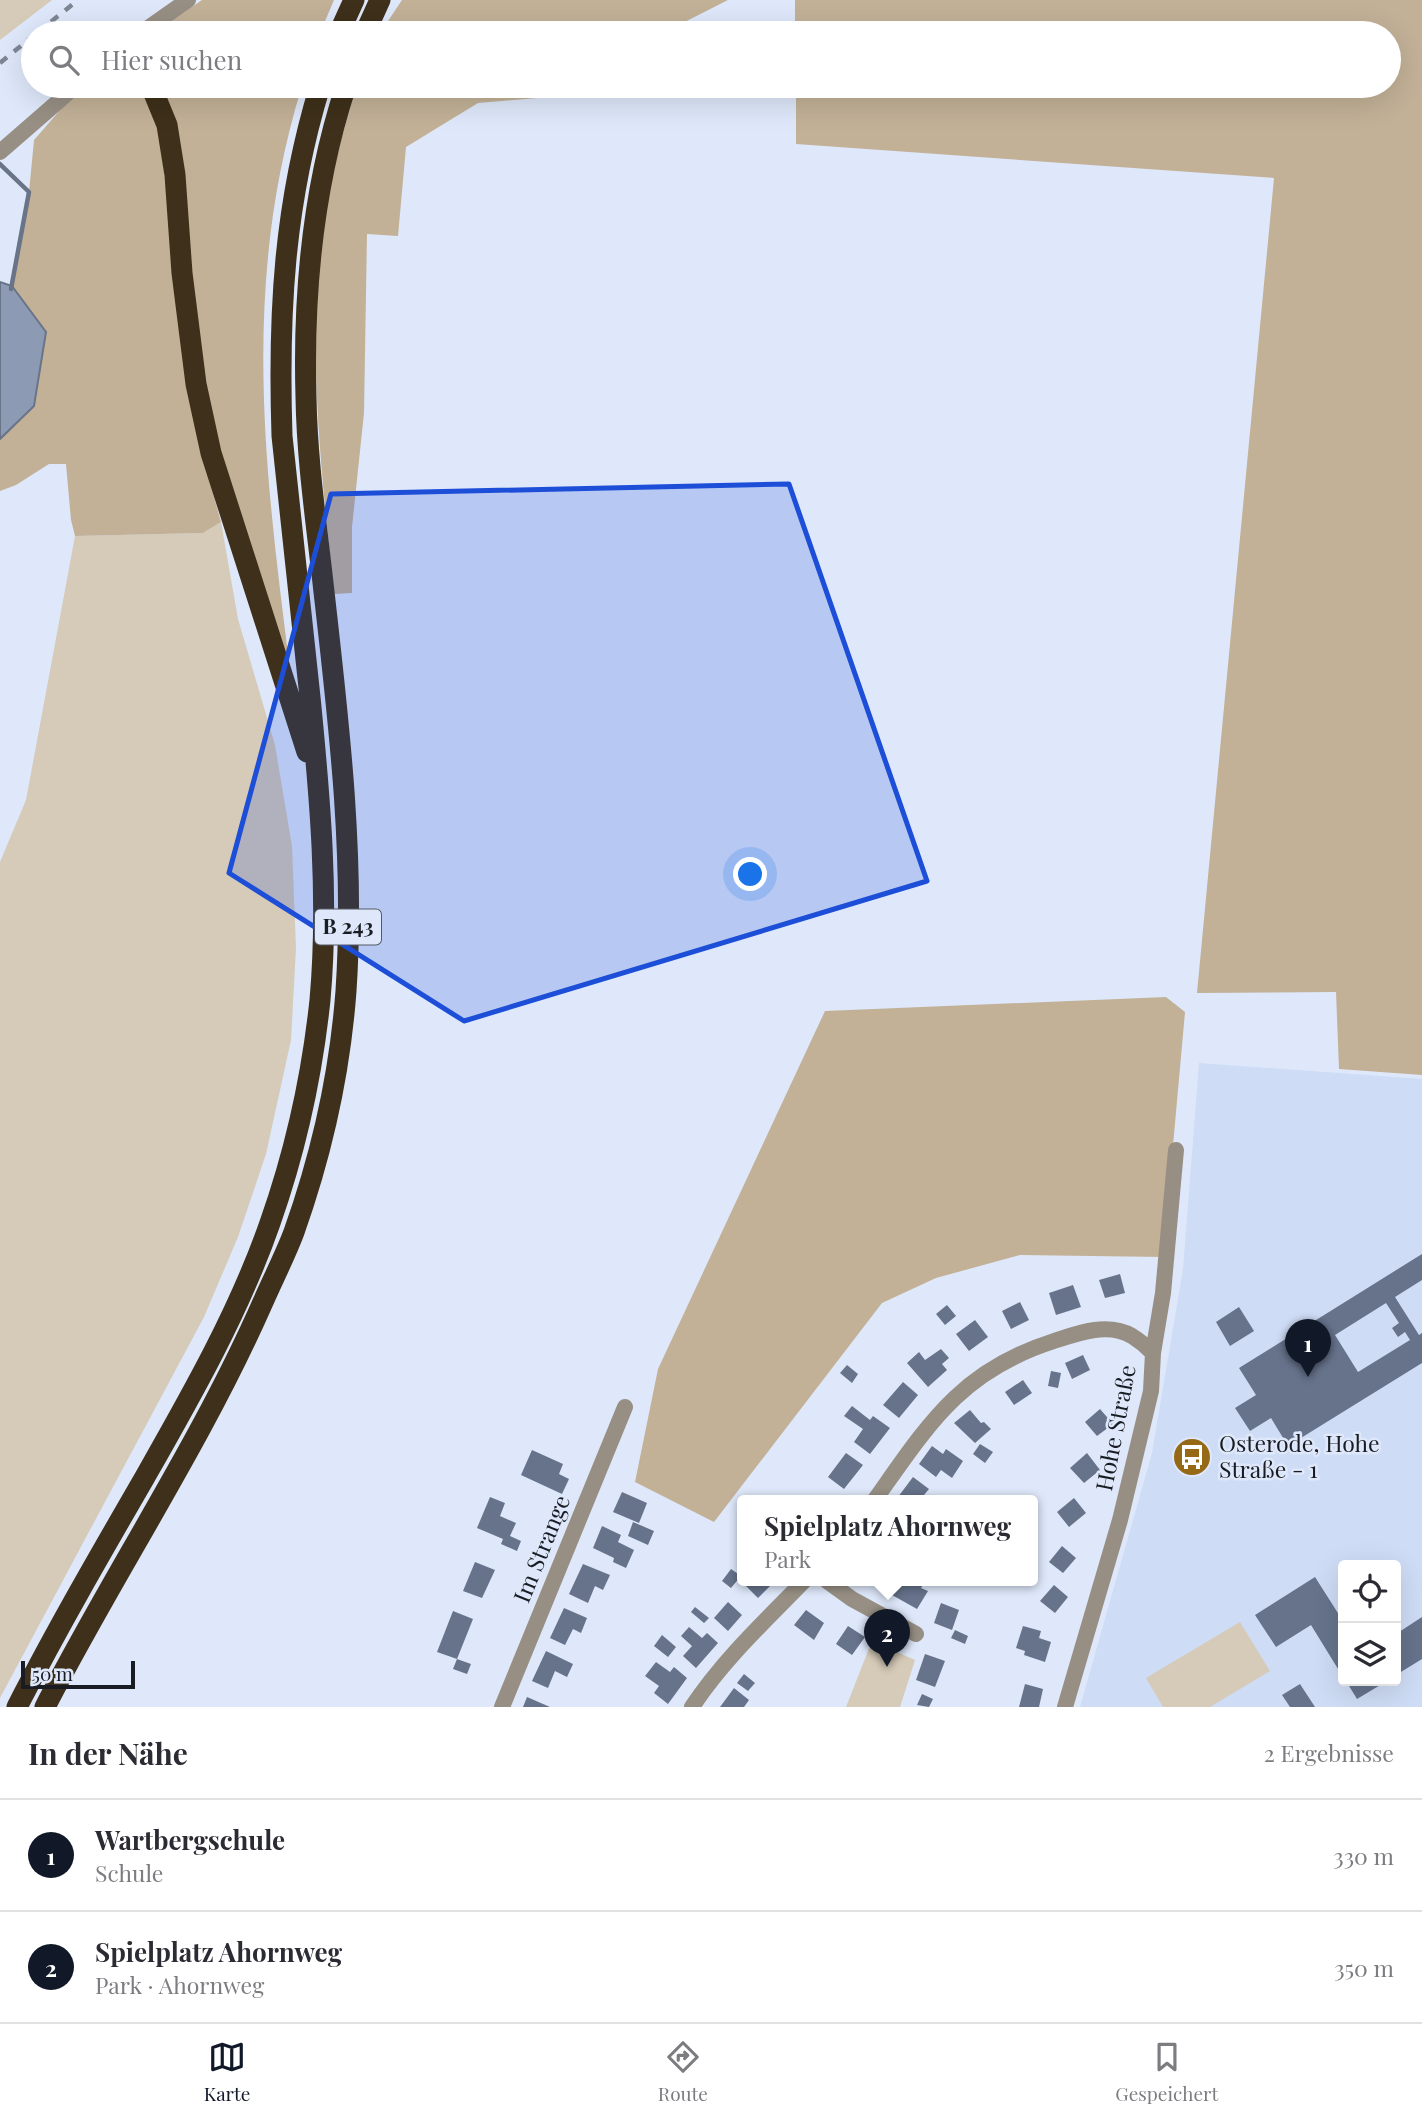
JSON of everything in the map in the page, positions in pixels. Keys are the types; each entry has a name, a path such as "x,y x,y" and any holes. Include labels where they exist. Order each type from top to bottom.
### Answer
{"highway":[{"path":"345,21 354,0"},
{"path":"370,21 380,0"},
{"path":"156,98 167,125 175,175 182,272 196,384 211,453 319,787"},
{"name":"B 243","path":"17,1707 189,1401 224,1329 270,1224 296,1135 314,1046 320,999 324,888 319,787 284,449 281,386 284,269 298,167 317,98"},
{"name":"B 243","path":"45,1707 243,1349 293,1234 313,1172 332,1088 345,995 349,870 335,687 310,466 306,364 312,240 331,138 343,98"}],"street":[{"path":"158,21 188,0"},
{"path":"2,150 62,98"},
{"name":"Hohe Straße","path":"1065,1707 1140,1443 1151,1391 1176,1150"},
{"path":"878,1495 933,1419 965,1386 995,1366 1030,1348 1082,1331 1107,1330 1130,1335 1153,1353"},
{"name":"Im Strange","path":"502,1707 625,1407"},
{"path":"692,1707 704,1688 739,1648 799,1586"},
{"path":"834,1586 852,1599 916,1634"}],"highlighted area":[{"path":"789,484 927,881 464,1021 229,873 331,494"}],"shaded area":[{"path":"0,0 52,0 21,21 21,24 0,40"},
{"path":"202,0 334,0 325,21 171,21"},
{"path":"402,0 728,0 687,21 388,21"},
{"path":"795,0 1422,0 1422,1075 1339,1069 1336,992 1197,993 1274,178 796,144 796,98 1401,98 1401,21 795,21"},
{"path":"74,98 145,98 158,127 203,457 221,522 203,533 75,536 66,464 49,464 16,485 0,491 0,439 34,406 46,332 12,286 29,192 34,140"},
{"path":"158,98 299,98 283,160 270,234 264,307 267,454 291,677 217,450"},
{"path":"354,98 537,98 478,103 406,147 398,236 367,234 364,413 352,527 352,593 334,594 318,416 316,326 322,237 341,142"},
{"path":"0,282 12,286 46,332 34,406 0,439"},
{"path":"221,522 238,619 275,745 292,846 296,948 291,1040 266,1154 238,1237 204,1317 0,1698 0,862 26,800 75,536 203,533"},
{"path":"1166,997 1185,1012 1163,1257 1020,1255 936,1278 882,1303 714,1522 635,1482 658,1369 825,1011"},
{"path":"1199,1063 1422,1079 1422,1707 1080,1707 1152,1453 1183,1269"},
{"path":"1240,1622 1270,1671 1210,1707 1163,1707 1146,1678"},
{"path":"872,1641 915,1660 900,1707 846,1707"}],"building":[{"path":"1422,1254 1422,1280 1395,1297 1419,1335 1422,1333 1422,1363 1288,1446 1271,1418 1250,1431 1235,1408 1256,1395 1239,1368","holes":["1386,1303 1399,1323 1392,1328 1398,1337 1405,1332 1410,1340 1358,1372 1335,1335"]},
{"path":"1120,1274 1125,1293 1105,1298 1099,1280"},
{"path":"1073,1285 1081,1307 1056,1315 1049,1293"},
{"path":"1020,1302 1029,1320 1011,1329 1002,1311"},
{"path":"947,1305 956,1316 945,1325 936,1314"},
{"path":"1239,1307 1254,1331 1230,1346 1216,1322"},
{"path":"975,1320 988,1337 969,1351 956,1334"},
{"path":"941,1349 949,1358 942,1364 947,1370 928,1387 907,1363 919,1352 925,1360"},
{"path":"1083,1355 1090,1370 1072,1379 1065,1363"},
{"path":"847,1365 858,1374 852,1383 840,1373"},
{"path":"1051,1371 1061,1373 1058,1388 1048,1386"},
{"path":"1023,1380 1032,1393 1014,1405 1005,1392"},
{"path":"903,1382 918,1395 899,1418 883,1405"},
{"path":"852,1406 870,1420 873,1416 890,1428 870,1454 854,1442 863,1429 844,1416"},
{"path":"1100,1409 1113,1424 1097,1436 1085,1422"},
{"path":"970,1410 981,1423 984,1422 991,1429 975,1443 954,1423"},
{"path":"980,1444 993,1452 985,1463 973,1454"},
{"path":"932,1446 943,1454 946,1449 963,1461 952,1478 941,1470 936,1477 919,1464"},
{"path":"532,1450 563,1464 559,1474 569,1479 562,1494 521,1475"},
{"path":"846,1453 863,1465 844,1489 828,1477"},
{"path":"1087,1453 1100,1470 1084,1483 1070,1468"},
{"path":"913,1477 929,1489 924,1495 900,1495"},
{"path":"622,1492 647,1503 639,1523 613,1512"},
{"path":"490,1497 505,1503 500,1516 516,1523 510,1536 521,1541 517,1551 501,1544 503,1539 477,1528"},
{"path":"1074,1498 1086,1513 1069,1527 1057,1512"},
{"path":"633,1522 654,1531 648,1545 628,1536"},
{"path":"602,1526 621,1535 618,1542 634,1550 626,1568 613,1562 614,1558 593,1548"},
{"path":"1062,1546 1076,1558 1063,1573 1049,1562"},
{"path":"475,1562 495,1570 482,1598 463,1591"},
{"path":"583,1564 610,1575 603,1590 595,1586 588,1603 569,1594"},
{"path":"731,1569 737,1573 737,1581 731,1588 722,1581"},
{"path":"1315,1577 1338,1613 1338,1669 1311,1625 1276,1647 1255,1615"},
{"path":"1054,1585 1068,1597 1055,1613 1040,1601"},
{"path":"746,1586 770,1586 758,1598"},
{"path":"896,1586 922,1586 921,1588 928,1591 917,1609 892,1595"},
{"path":"728,1602 742,1615 728,1631 714,1618"},
{"path":"941,1603 959,1610 952,1630 934,1623"},
{"path":"695,1607 709,1618 704,1623 691,1612"},
{"path":"564,1608 587,1618 581,1633 573,1629 565,1645 550,1638"},
{"path":"806,1610 824,1623 814,1640 794,1625"},
{"path":"453,1611 473,1619 457,1659 437,1652"},
{"path":"1422,1617 1422,1659 1401,1672 1401,1631"},
{"path":"848,1626 865,1637 852,1655 836,1644"},
{"path":"1023,1626 1041,1631 1039,1638 1051,1642 1045,1662 1024,1655 1025,1651 1016,1648"},
{"path":"689,1627 702,1638 707,1633 718,1643 696,1668 683,1656 692,1646 681,1636"},
{"path":"955,1630 968,1636 965,1644 951,1638"},
{"path":"662,1635 676,1647 668,1657 654,1646"},
{"path":"546,1651 573,1664 567,1677 555,1671 548,1688 532,1681"},
{"path":"925,1654 945,1661 935,1687 916,1680"},
{"path":"457,1659 471,1664 467,1674 453,1669"},
{"path":"656,1662 670,1672 674,1667 687,1678 668,1704 654,1693 659,1686 645,1676"},
{"path":"744,1674 755,1683 748,1691 737,1683"},
{"path":"1025,1684 1043,1689 1039,1707 1019,1707"},
{"path":"1300,1684 1315,1707 1290,1707 1282,1695"},
{"path":"1349,1686 1379,1686 1357,1699"},
{"path":"734,1688 749,1700 744,1707 720,1707"},
{"path":"922,1694 933,1699 929,1707 917,1705"},
{"path":"527,1697 550,1707 523,1707"}],"waterway":[{"path":"0,164 29,192 11,289"}],"railway":[{"path":"52,21 78,0"},
{"path":"0,63 21,46"}],"place":[{"name":"Wartbergschule","path":"1308,1377"},
{"name":"Osterode, Hohe Straße - 1","path":"1192,1457"},
{"name":"Spielplatz Ahornweg","path":"887,1667"}]}
